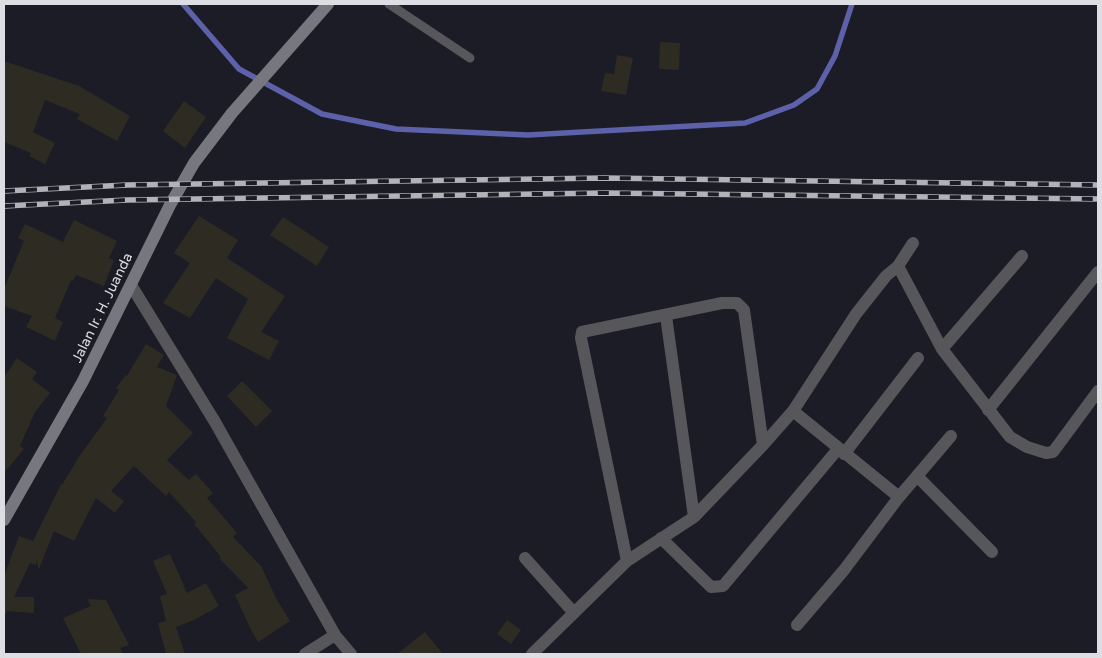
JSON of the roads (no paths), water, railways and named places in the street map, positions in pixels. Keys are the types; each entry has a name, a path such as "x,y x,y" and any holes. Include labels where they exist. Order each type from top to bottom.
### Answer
{"street":[{"name":"Jalan Ir. H. Juanda","path":"4,520 60,424 194,163 232,113 328,4"},
{"path":"532,654 627,561 694,517 763,446 793,410 856,314 886,276 898,266 913,243"},
{"path":"942,349 1022,256"},
{"path":"898,266 942,349 1010,437 1028,447 1046,453 1053,452 1098,391"},
{"path":"988,410 1098,272"},
{"path":"131,285 215,422 334,635 351,654"},
{"path":"627,561 580,336 585,330 666,316 731,302 744,310 763,446"},
{"path":"666,316 694,517"},
{"path":"661,538 711,587 723,586 728,583 918,358"},
{"path":"793,410 899,497"},
{"path":"797,625 844,570 899,497 951,436"},
{"path":"917,476 992,552"},
{"path":"525,558 574,613"},
{"path":"305,654 334,635"}],"lane":[{"path":"389,4 470,58"}],"waterway":[{"path":"183,4 239,69 322,114 396,129 528,135 745,123 794,105 817,89 835,56 852,4"}],"railway":[{"path":"4,191 127,185 605,178 1098,185"},
{"path":"4,206 127,200 606,193 1098,199"}]}
